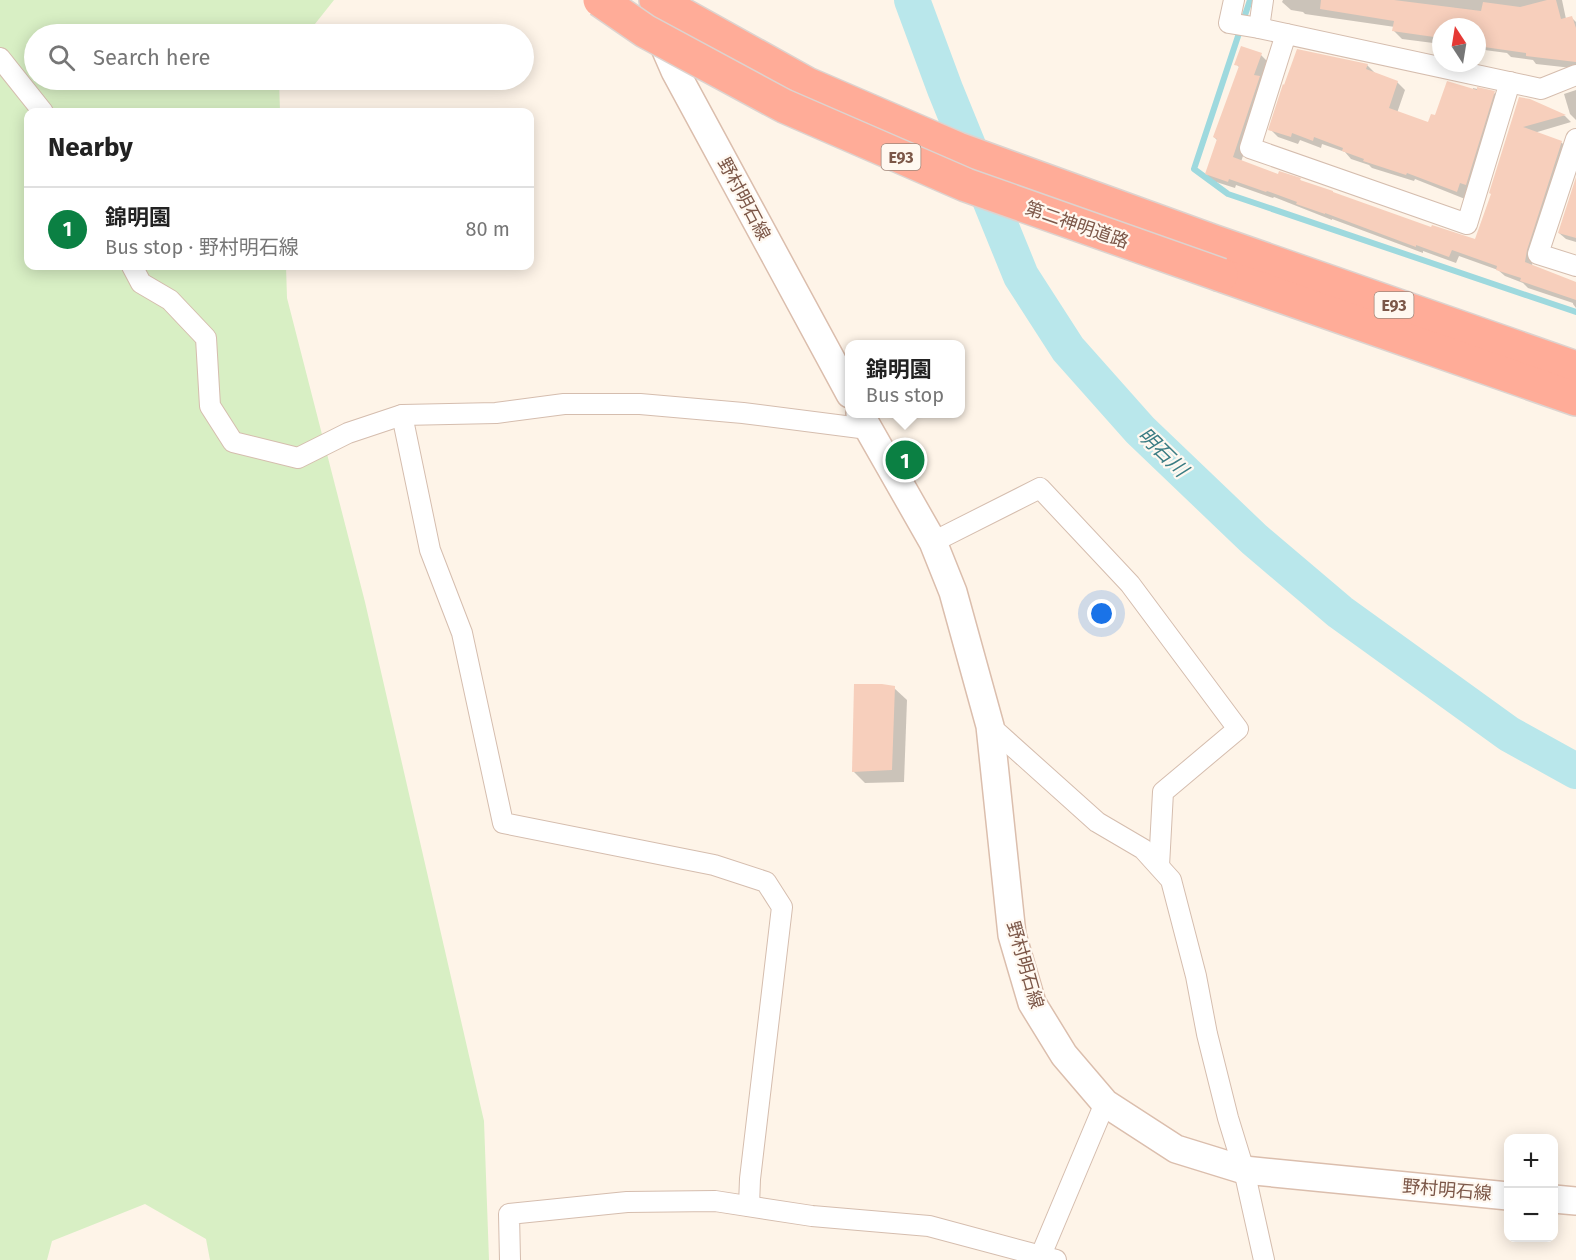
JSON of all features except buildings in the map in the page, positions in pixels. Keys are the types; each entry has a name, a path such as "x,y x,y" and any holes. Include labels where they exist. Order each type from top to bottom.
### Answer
{"highway":[{"name":"第二神明道路","path":"600,0 645,31 784,106 966,186 1576,399"},
{"name":"第二神明道路","path":"656,0 807,84 947,144 1212,241 1576,368"}],"main road":[{"name":"野村明石線","path":"644,0 675,71 845,387"},
{"name":"野村明石線","path":"864,421 933,542 953,592 990,726 1012,935 1032,1003 1064,1055 1105,1103 1176,1149 1244,1170 1504,1196"},
{"path":"1558,1199 1576,1201"}],"street":[{"path":"1234,0 1228,23 1542,90 1576,75"},
{"path":"1259,28 1263,0"},
{"path":"1287,34 1250,147 1467,224 1510,82"},
{"path":"0,58 24,88"},
{"path":"25,90 40,108"},
{"path":"1574,150 1538,254 1576,266"},
{"path":"134,270 141,283 170,300 206,338 210,406 233,442 298,458 348,433 402,415 496,413 564,404 640,404 864,421"},
{"path":"402,415 430,550 462,633 503,823 714,865 766,882 782,907 750,1179 749,1206"},
{"path":"933,542 1040,488 1130,584 1238,729 1163,792 1159,866"},
{"path":"990,726 1097,822 1143,849 1171,880 1196,976 1207,1034 1228,1118 1244,1170 1264,1260"},
{"path":"510,1260 509,1214 627,1202 715,1201 812,1216 929,1226 1046,1258 1105,1103"}],"green space":[{"path":"0,0 334,0 315,24 24,24 24,90 279,90 280,108 24,108 24,270 286,270 287,298 365,602 484,1121 489,1260 210,1260 206,1239 145,1204 52,1241 47,1260 0,1260"}],"waterway":[{"name":"明石川","path":"912,0 945,89 1021,276 1068,349 1140,430 1254,539 1340,612 1509,734 1576,771"},
{"path":"1250,0 1194,169 1228,194 1576,312"}],"place":[{"name":"錦明園","path":"905,460"}]}
